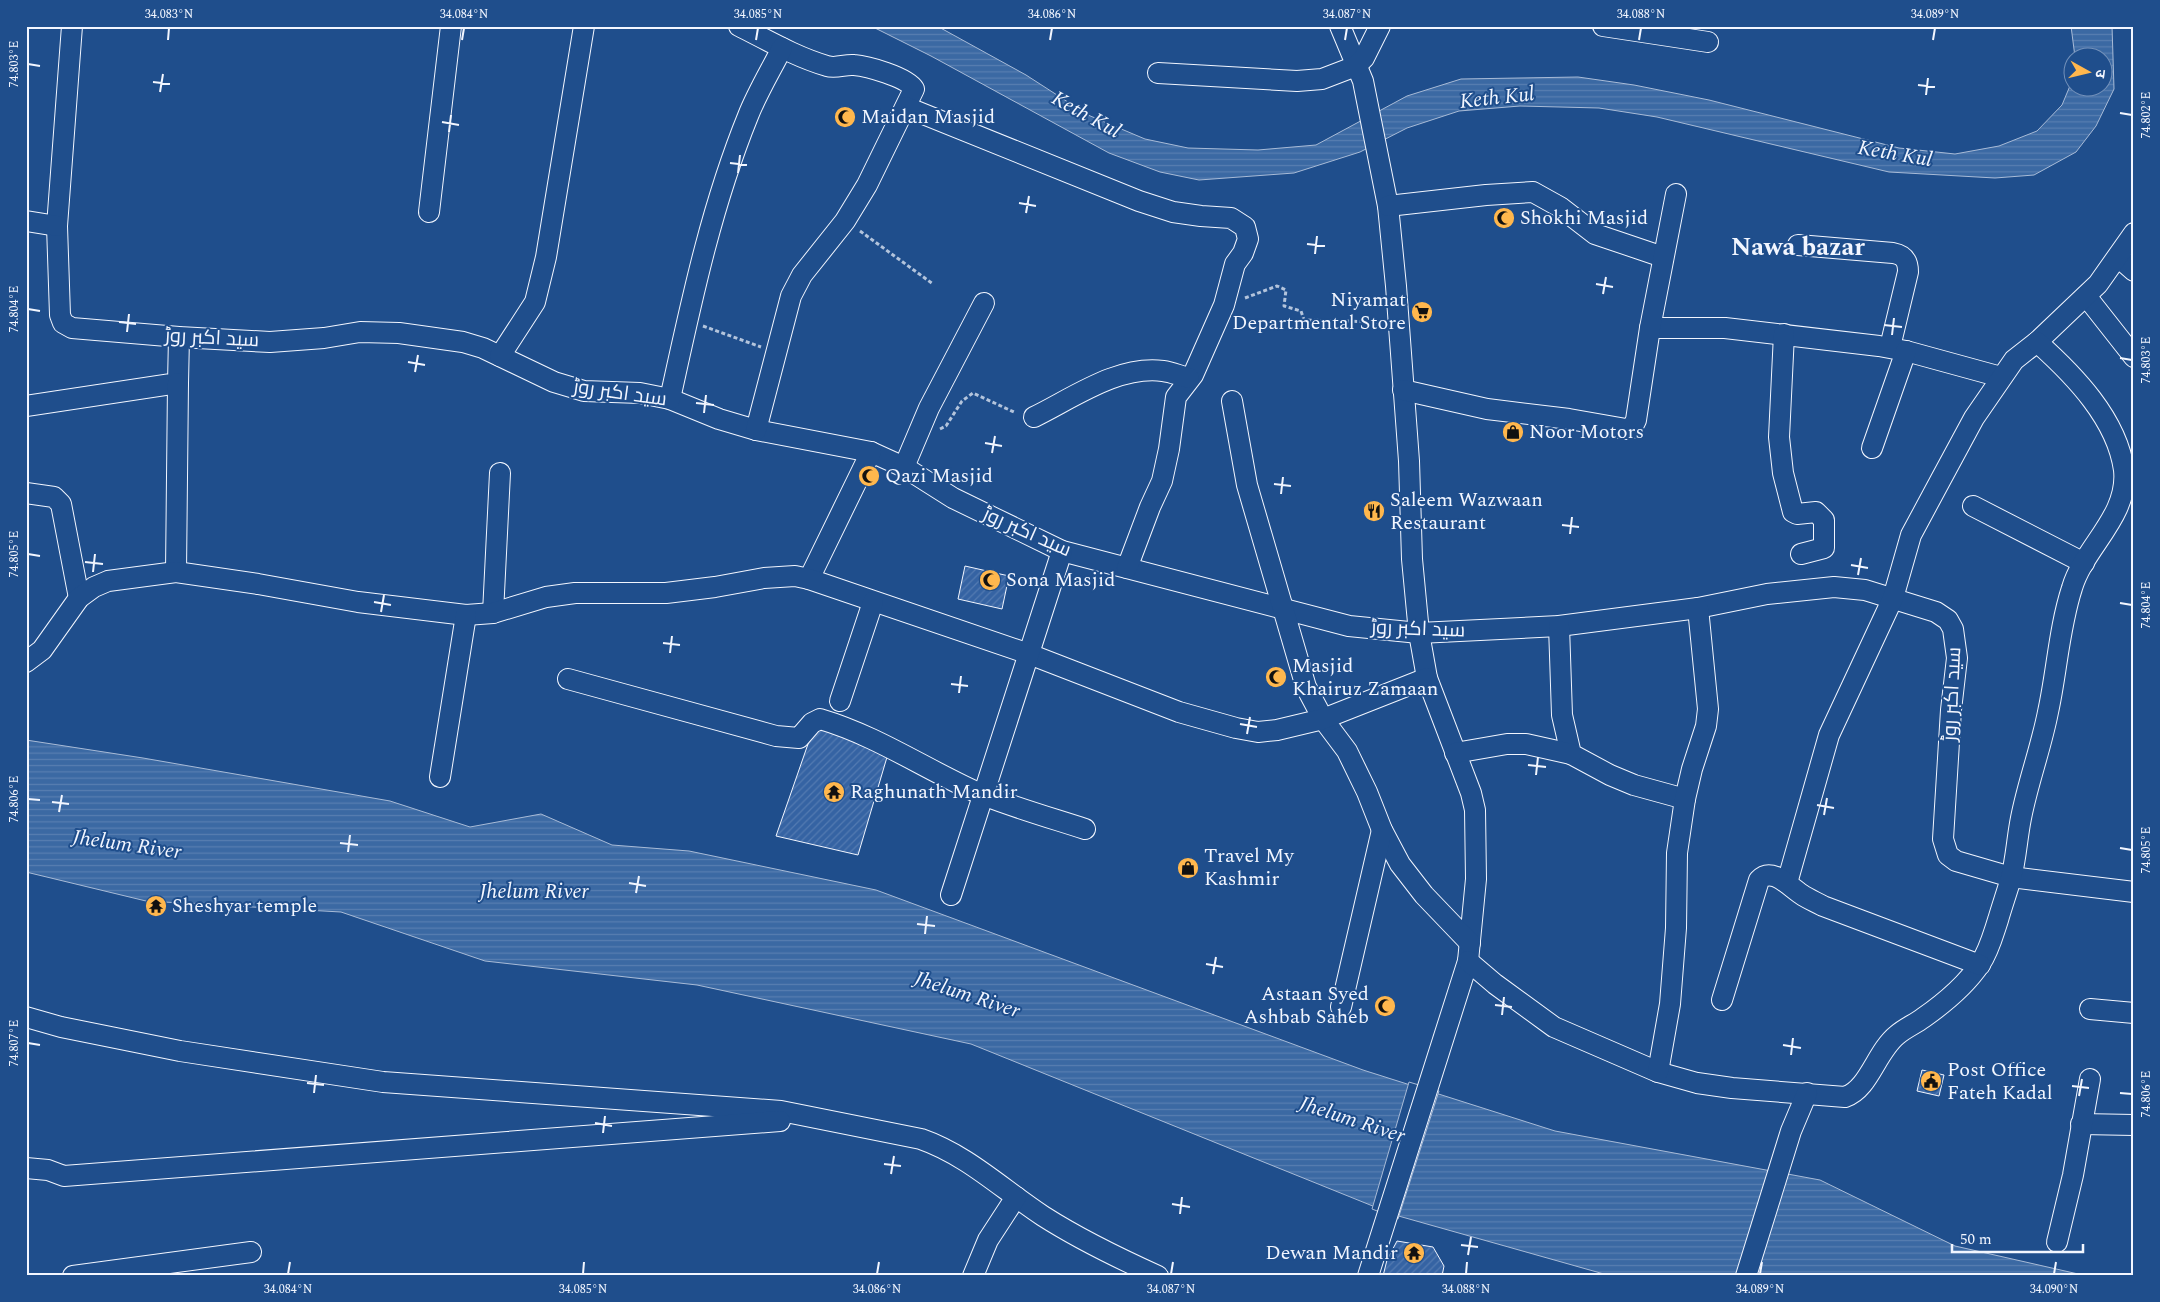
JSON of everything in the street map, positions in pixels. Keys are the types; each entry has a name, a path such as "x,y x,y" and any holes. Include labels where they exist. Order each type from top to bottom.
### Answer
{"street":[{"path":"26,221 57,226 72,26"},
{"path":"429,212 451,26"},
{"path":"500,356 535,302 542,275 584,26"},
{"path":"739,26 782,48 829,67 853,65 867,67 902,79 911,84 914,89 867,185 845,221 802,275 791,296 756,430"},
{"path":"1340,26 1363,81 1388,206 1409,461 1412,559 1419,633 1428,678 1471,793 1475,810 1476,879 1469,952 1370,1271"},
{"path":"1158,73 1297,81 1322,79 1356,66 1364,58 1380,26"},
{"path":"1603,26 1708,42"},
{"path":"670,399 697,276 724,185 748,115 782,48"},
{"path":"903,114 1139,202 1173,212 1236,220 1245,227 1248,239 1243,253 1235,264 1224,305 1192,376 1189,378 1184,389 1176,397 1169,449 1162,481 1127,568"},
{"path":"1388,206 1486,195 1533,192 1560,208 1595,234 1663,257"},
{"path":"1403,390 1487,409 1569,419 1626,429 1632,428 1636,420 1650,328 1676,194"},
{"name":"سید اکبر روڑ","path":"57,226 60,315 63,323 72,328 179,337 278,341 360,332 399,333 463,342 483,348 554,382 584,391 640,393 670,399 756,430 871,452 904,467 952,498 1062,551 1349,626 1419,633 1559,626 1698,608 1767,594 1834,587 1866,590 1936,612 1948,620 1953,629 1958,658 1951,710 1943,839 1948,855 1956,861 2011,877"},
{"path":"1786,883 1829,735 1893,598 1911,536 1974,418 2014,360 2037,342 2098,284 2134,233"},
{"path":"1798,245 1902,255 1906,260 1908,272 1898,349 1872,448"},
{"path":"2118,257 2134,272"},
{"path":"2086,296 2134,357"},
{"path":"904,467 929,408 984,303"},
{"path":"1650,328 1725,328 1898,349 2001,377"},
{"path":"1784,334 1779,437 1783,473 1793,512 1797,514 1816,512 1824,520 1824,548 1801,554"},
{"path":"176,572 179,337"},
{"path":"1232,400 1247,485 1306,687 1323,719 1347,751 1367,792 1382,830 1400,864 1495,984 1554,1027 1658,1072 1697,1083 1732,1088 1845,1097 1854,1094 1867,1079 1872,1067 1896,1035 1936,1007 1962,984 1980,965 1990,946 2011,877 2021,817 2048,713 2072,586 2117,510 2123,494 2124,470 2117,445 2104,417 2058,360 2037,342"},
{"path":"1034,417 1109,380 1138,371 1163,371 1189,378"},
{"path":"26,406 178,383"},
{"path":"809,579 871,452"},
{"path":"493,613 500,473"},
{"path":"26,493 54,497 61,504 79,598"},
{"path":"1973,506 2084,563"},
{"path":"951,895 1062,551"},
{"path":"26,662 42,650 79,598 94,587 108,581 176,572 358,602 466,615 493,613 546,597 575,593 666,593 716,587 764,578 795,576 809,579 1029,654 1178,712 1258,732 1277,730 1323,719 1428,678"},
{"path":"840,701 873,602"},
{"path":"1658,1072 1670,1004 1676,928 1677,853 1685,799 1692,769 1706,726 1708,709 1698,608"},
{"path":"440,777 466,615"},
{"path":"1559,626 1562,715 1570,754"},
{"path":"568,679 788,738 799,738 812,723 820,719 865,735 983,795 1085,829"},
{"path":"1455,753 1507,744 1526,744 1570,754 1634,785 1685,799"},
{"path":"1341,1006 1382,830"},
{"path":"1722,1000 1759,880 1763,876 1769,875 1786,883 1802,896 1823,906 1980,965"},
{"path":"2011,877 2134,892"},
{"path":"2090,1009 2134,1013"},
{"path":"26,1017 61,1027 180,1051 382,1082 781,1111 921,1139 942,1146 976,1167 1016,1197 1070,1233 1135,1271 1158,1276"},
{"path":"2057,1242 2073,1175 2090,1079"},
{"path":"1746,1276 1794,1121 1807,1093"},
{"path":"26,1168 48,1170 64,1176 817,1118"},
{"path":"2081,1124 2134,1124"},
{"path":"973,1276 988,1240 1016,1197"},
{"path":"73,1276 251,1252"}],"path":[{"path":"845,221 933,284"},
{"path":"1224,305 1277,286 1286,290 1284,306 1300,311 1304,320 1398,324"},
{"path":"687,321 775,352"},
{"path":"934,432 946,426 962,401 973,393 1013,412 1034,417"}],"water":[{"name":"Keth Kul","path":"871,26 937,26 1026,75 1088,115 1145,139 1188,148 1258,150 1316,145 1407,96 1461,79 1578,77 1634,85 1709,100 1899,148 1955,154 1999,146 2037,131 2062,105 2065,98 2110,98 2096,126 2076,152 2034,175 1995,178 1889,172 1657,117 1599,108 1520,106 1459,111 1407,128 1360,152 1294,173 1199,180 1160,172 1109,153 931,56"},
{"name":"Keth Kul","path":"2071,26 2112,26 2114,89 2112,93 2112,48 2074,48"},
{"name":"Jhelum River","path":"26,740 143,758 390,801 470,827 541,814 612,845 689,851 876,890 1363,1070 1555,1131 1820,1180 1955,1246 2087,1276 1611,1276 1395,1215 971,1044 697,985 485,961 341,912 146,901 26,872"}],"pier":[{"path":"1409,1082 1439,1091 1398,1219 1372,1209"}],"building":[{"path":"965,566 1009,576 1002,609 958,599"},
{"name":"Raghunath Mandir","path":"816,721 890,747 858,855 776,836"},
{"path":"1922,1070 1944,1075 1939,1096 1917,1091"},
{"name":"Dewan Mandir","path":"1397,1241 1433,1247 1444,1266 1442,1276 1383,1276 1387,1260"}],"place":[{"name":"Maidan Masjid","path":"845,117"},
{"name":"Shokhi Masjid","path":"1504,218"},
{"name":"Niyamat Departmental Store","path":"1422,312"},
{"name":"Noor Motors","path":"1513,432"},
{"name":"Qazi Masjid","path":"869,476"},
{"name":"Saleem Wazwaan Restaurant","path":"1374,511"},
{"name":"Sona Masjid","path":"990,580"},
{"name":"Masjid Khairuz Zamaan","path":"1276,677"},
{"name":"Raghunath Mandir","path":"834,792"},
{"name":"Travel My Kashmir","path":"1188,868"},
{"name":"Sheshyar temple","path":"156,906"},
{"name":"Astaan Syed Ashbab Saheb","path":"1385,1006"},
{"name":"Post Office Fateh Kadal","path":"1931,1081"},
{"name":"Dewan Mandir","path":"1414,1253"}],"district":[{"name":"Nawa bazar","path":"1798,248"}]}
